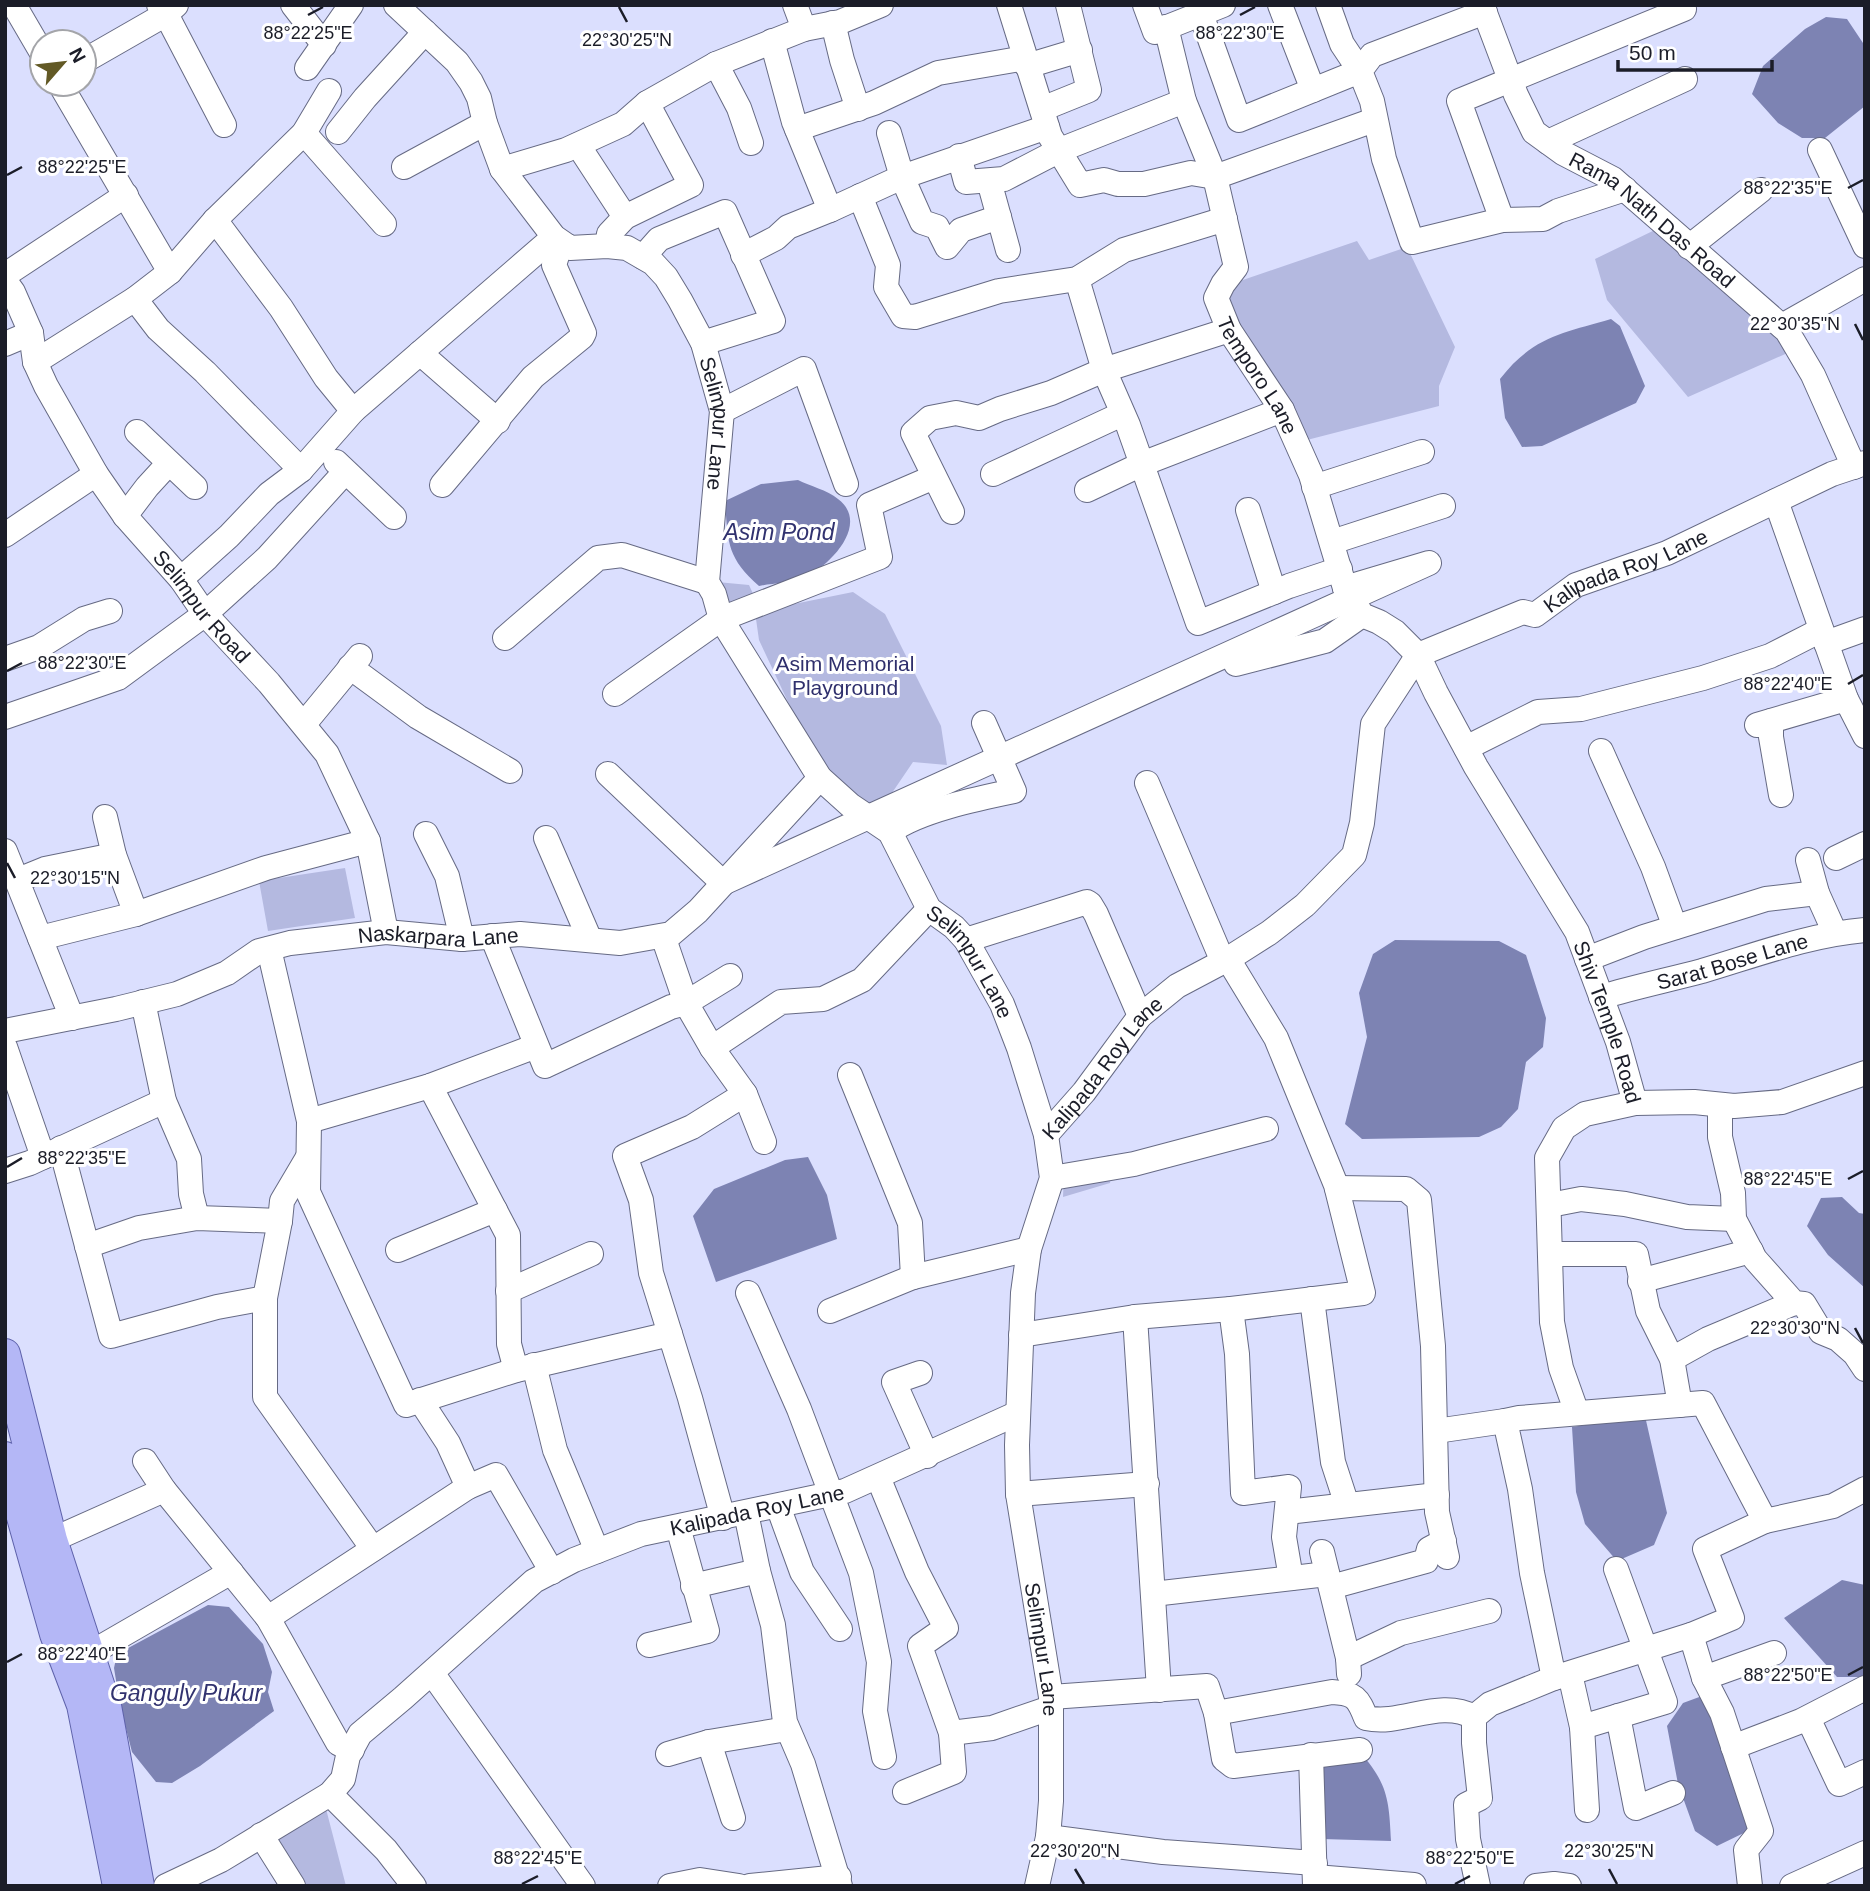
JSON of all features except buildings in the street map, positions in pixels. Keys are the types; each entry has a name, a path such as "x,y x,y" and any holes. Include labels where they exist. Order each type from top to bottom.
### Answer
{"main road":[{"path":"5,1354 52,1540 106,1706 139,1886"},
{"path":"5,1457 55,1634 82,1705 118,1886"}],"street":[{"path":"14,5 28,29"},
{"path":"293,5 324,46"},
{"path":"307,68 351,5"},
{"path":"396,5 457,62 471,82 479,98 502,169 558,240 554,265 584,333 533,377 442,485"},
{"path":"795,5 804,29"},
{"path":"502,169 578,145 622,124 647,103 716,64 804,29 833,23 881,5"},
{"path":"1009,5 1045,118 1080,186 1104,180 1118,184 1144,184 1191,173 1215,177 1374,120"},
{"path":"743,255 776,238 788,226 902,177 960,156 1045,118 1089,90 1068,5"},
{"path":"1145,5 1155,32 1212,10 1239,120 1360,71 1372,55 1484,9"},
{"path":"1280,5 1313,90"},
{"path":"1328,5 1342,44 1360,71 1372,101 1384,159 1412,242 1502,220 1543,219 1558,211 1625,189"},
{"path":"98,52 167,8 224,125"},
{"name":"Rama Nath Das Road","path":"1484,9 1534,132 1563,153 1613,179 1787,331 1859,465"},
{"path":"1502,220 1459,101 1684,9"},
{"path":"833,23 858,108"},
{"name":"Temporo Lane","path":"1166,27 1184,101 1215,177 1236,267 1216,298 1229,330 1282,410 1314,487 1343,579 1362,615 1395,632 1418,654"},
{"path":"338,132 425,32"},
{"path":"772,41 797,129 830,210"},
{"path":"797,129 874,103 938,74 1026,62 1080,50"},
{"path":"716,64 739,108 751,143"},
{"path":"1548,142 1685,79"},
{"path":"35,362 135,299 170,272 215,220 304,133 329,91"},
{"path":"68,98 170,272"},
{"path":"960,156 966,182 1004,179 1060,150 1184,101"},
{"path":"607,246 609,234 625,217 691,185 647,103"},
{"path":"404,167 485,123"},
{"path":"304,133 384,224"},
{"path":"889,133 902,177 922,222 937,227 947,247 961,230 999,217"},
{"path":"578,145 625,217"},
{"path":"1820,150 1865,246"},
{"path":"989,181 1008,250"},
{"path":"1689,247 1761,190"},
{"path":"5,275 126,195"},
{"path":"860,196 888,265 886,288 903,316 915,317 999,291 1077,279 1124,250 1225,219"},
{"path":"642,257 659,239 724,212 773,321 703,343"},
{"path":"215,220 281,308 326,378 353,411"},
{"path":"181,579 229,537 270,494 301,470 353,411 558,240"},
{"name":"Selimpur Lane","path":"558,240 570,247 627,248 653,263 666,277 703,343 722,411 707,582 714,594 721,619 820,778 850,805 890,832 929,909 954,927 966,940 1002,1004 1019,1048 1046,1135"},
{"path":"608,774 723,883 1429,564 1274,592 1198,623 1142,464 1104,370 1077,279"},
{"path":"1782,326 1865,279"},
{"name":"Selimpur Road","path":"5,281 13,292 31,333 35,362 46,386 96,474 125,516 181,579 205,614 304,723 327,754 368,841 386,932"},
{"path":"135,299 158,329 205,372 301,470"},
{"path":"952,512 912,433 930,418 956,413 979,418 1051,393 1104,370 1229,330"},
{"path":"5,344 31,333"},
{"path":"420,353 498,421"},
{"path":"722,411 804,369 846,484"},
{"path":"1087,490 1142,464 1282,410"},
{"path":"993,474 1122,414"},
{"path":"137,432 195,487"},
{"path":"321,447 394,517"},
{"path":"1314,487 1422,452"},
{"path":"125,516 169,463"},
{"name":"Kalipada Roy Lane","path":"166,1886 220,1860 330,1794 343,1779 360,1734 534,1581 597,1551 641,1534 845,1491 1018,1413 1023,1293 1029,1249 1052,1178 1046,1135 1084,1092 1140,1016 1177,986 1257,942 1305,905 1354,855 1362,823 1373,724 1418,654 1523,612 1535,615 1576,585 1667,553 1832,474 1859,465"},
{"path":"5,716 118,678 205,614 267,558 345,472"},
{"path":"5,535 96,474"},
{"path":"615,694 721,619 880,557 869,505 934,477"},
{"path":"1776,501 1846,699 1865,736"},
{"path":"1332,542 1443,506"},
{"path":"1248,510 1274,592"},
{"path":"505,638 598,558 622,555 707,582"},
{"path":"5,659 39,647 84,619 110,611"},
{"path":"1155,688 1265,656 1310,647 1335,635 1362,615"},
{"path":"1466,748 1538,712 1581,709 1703,678 1824,636 1865,629"},
{"name":"Shiv Temple Road","path":"1418,654 1466,748 1577,932 1618,1042 1635,1103 1585,1114 1564,1128 1547,1158 1552,1322 1561,1368 1577,1413"},
{"path":"304,723 356,661 418,717 510,771"},
{"path":"1781,795 1771,737 1764,723 1846,699"},
{"path":"890,832 899,825 962,802 1014,791 984,723"},
{"path":"1601,751 1653,867 1675,927"},
{"name":"Naskarpara Lane","path":"5,1031 177,993 227,973 259,951 290,943 386,932 462,939 520,934 620,943 671,934 698,911 820,778"},
{"path":"1021,1335 1135,1317 1363,1293 1337,1188 1276,1038 1225,960 1147,783"},
{"path":"105,817 114,855 136,914"},
{"path":"426,834 447,876 462,939"},
{"path":"546,838 590,940"},
{"path":"40,937 136,914 266,868 368,841"},
{"path":"1836,858 1865,844"},
{"path":"5,851 16,895 40,937 72,1018"},
{"path":"16,895 45,869 114,855"},
{"path":"1808,860 1817,892 1835,933"},
{"path":"1587,959 1675,927 1766,899 1817,892"},
{"path":"966,940 1087,902 1096,914 1140,1016"},
{"path":"712,1048 780,1002 823,999 862,980 929,909"},
{"name":"Sarat Bose Lane","path":"1601,997 1835,933 1865,930"},
{"path":"492,936 545,1066 671,1007 686,1003 730,976"},
{"path":"663,936 686,1003 712,1048 745,1094 764,1142"},
{"path":"268,949 309,1121 308,1192 406,1405 525,1368 670,1334"},
{"path":"143,1002 164,1101 189,1159 191,1194 197,1218"},
{"path":"309,1121 430,1086 536,1046"},
{"path":"5,1047 52,1153 87,1246 111,1336 217,1307 265,1298"},
{"path":"1635,1103 1694,1102 1720,1105 1782,1102 1865,1073"},
{"path":"850,1074 910,1223 913,1277"},
{"path":"430,1086 508,1234 509,1344 525,1368 555,1450 597,1551"},
{"path":"745,1094 692,1127 625,1156 641,1200 651,1273 670,1334 735,1516 758,1571 773,1625 787,1729 803,1764 840,1882 750,1886"},
{"path":"5,1171 52,1153 164,1101"},
{"path":"1720,1105 1720,1137 1732,1193 1734,1219 1751,1251 1794,1303"},
{"path":"1052,1178 1134,1164 1266,1129"},
{"path":"309,1156 282,1201 281,1221 265,1298 265,1397 373,1549"},
{"path":"1153,1594 1426,1561 1429,1549 1446,1549 1437,1512 1433,1346 1419,1200 1406,1189 1337,1188"},
{"path":"1549,1205 1581,1199 1625,1204 1687,1217 1734,1219"},
{"path":"398,1250 495,1210"},
{"path":"87,1246 139,1228 197,1218 281,1221"},
{"path":"830,1311 913,1277 1029,1249"},
{"path":"1640,1281 1751,1251"},
{"path":"508,1291 591,1254"},
{"path":"1551,1254 1636,1254 1648,1311 1672,1359 1680,1405"},
{"path":"748,1293 799,1409 860,1573 879,1662 875,1711 884,1757"},
{"path":"1312,1299 1333,1462 1347,1506"},
{"path":"1672,1359 1708,1339 1794,1303 1804,1304 1821,1332 1838,1339 1855,1354 1865,1369"},
{"path":"1231,1309 1237,1354 1243,1493 1289,1487 1284,1537 1291,1578"},
{"path":"1135,1317 1159,1690"},
{"path":"920,1373 894,1382 927,1456"},
{"path":"420,1400 448,1443 468,1487"},
{"path":"1436,1431 1519,1418 1703,1403 1765,1521"},
{"name":"Selimpur Lane","path":"1018,1413 1018,1494 1050,1702 1051,1801 1048,1837 1037,1886"},
{"path":"1505,1421 1520,1489 1532,1573 1562,1676 1581,1727 1587,1810"},
{"path":"145,1461 164,1490 268,1618 338,1743 352,1750"},
{"path":"268,1618 468,1487 496,1475 552,1572"},
{"path":"878,1477 917,1572 946,1628 920,1646 951,1733 954,1772 905,1792"},
{"path":"1018,1494 1147,1484"},
{"path":"1474,1717 1490,1704 1562,1676 1691,1635 1732,1618 1705,1549 1765,1521 1833,1506 1865,1489"},
{"path":"52,1540 164,1490"},
{"path":"1287,1512 1437,1495"},
{"path":"778,1506 802,1572 840,1629"},
{"path":"649,1645 708,1632 678,1527"},
{"path":"1581,1727 1665,1702 1616,1569"},
{"path":"693,1586 758,1571"},
{"path":"1327,1571 1349,1658 1351,1695"},
{"path":"89,1654 231,1572"},
{"path":"1349,1658 1401,1633 1489,1611"},
{"path":"1691,1635 1704,1678 1722,1713 1760,1831 1746,1850 1750,1886"},
{"path":"1704,1678 1774,1653"},
{"path":"432,1673 583,1886"},
{"path":"951,1733 992,1728 1050,1702 1207,1686 1216,1713 1224,1759 1230,1765 1360,1750"},
{"path":"1733,1747 1808,1718 1865,1688"},
{"path":"1216,1713 1332,1692 1351,1695 1359,1700 1366,1718 1378,1721 1425,1712 1461,1710 1474,1717"},
{"path":"1618,1716 1636,1808 1673,1793"},
{"path":"1474,1717 1480,1798 1466,1805 1468,1839 1478,1886"},
{"path":"1808,1718 1839,1784 1865,1772"},
{"path":"668,1754 709,1742 787,1729"},
{"path":"709,1742 733,1818"},
{"path":"1311,1755 1315,1875"},
{"path":"330,1794 386,1850 414,1886"},
{"path":"261,1835 293,1886"},
{"path":"1048,1837 1315,1875 1414,1885"},
{"path":"1792,1886 1865,1853"},
{"path":"670,1886 700,1880 739,1886"},
{"path":"1536,1886 1569,1886"}],"green space":[{"path":"1661,227 1792,351 1688,397 1607,300 1595,259"},
{"path":"1357,241 1369,260 1407,247 1455,347 1439,386 1439,406 1303,441 1227,302 1237,282"},
{"path":"717,582 749,585 755,598 725,605"},
{"name":"Asim Memorial Playground","path":"853,592 885,614 941,726 947,765 913,762 879,812 839,787 796,719 759,640 755,612"},
{"path":"345,868 355,918 268,931 259,881"},
{"path":"1109,1155 1112,1169 1110,1183 1063,1197 1064,1171"},
{"path":"325,1805 346,1886 304,1886 273,1828"}],"water":[{"path":"1826,17 1847,19 1865,46 1865,106 1825,138 1802,138 1778,123 1752,94 1763,66 1805,29"},
{"path":"1611,319 1620,326 1645,386 1636,403 1542,446 1522,447 1505,418 1500,379 1512,365 1537,345 1563,333"},
{"name":"Asim Pond","path":"798,480 838,499 847,509 850,520 848,532 834,555 813,572 798,580 759,586 740,566 731,548 725,501 761,484"},
{"path":"1395,940 1499,941 1526,955 1546,1018 1543,1047 1526,1062 1518,1109 1501,1127 1479,1137 1362,1139 1345,1124 1367,1037 1359,993 1373,954"},
{"path":"808,1157 827,1195 837,1239 716,1282 693,1216 714,1189 785,1160"},
{"path":"1842,1197 1859,1213 1865,1214 1865,1288 1828,1255 1807,1226 1821,1198"},
{"path":"1645,1416 1667,1513 1654,1545 1617,1561 1585,1524 1576,1492 1572,1427"},
{"path":"1842,1580 1865,1585 1865,1674 1860,1677 1837,1677 1784,1618"},
{"name":"Ganguly Pukur","path":"208,1605 229,1607 263,1644 272,1672 268,1692 274,1711 200,1766 172,1783 156,1782 132,1752 114,1668 117,1654"},
{"path":"1702,1696 1712,1706 1752,1829 1717,1846 1695,1831 1678,1784 1667,1726 1683,1703"},
{"path":"1360,1752 1382,1783 1389,1814 1391,1841 1322,1839 1321,1758"}]}
